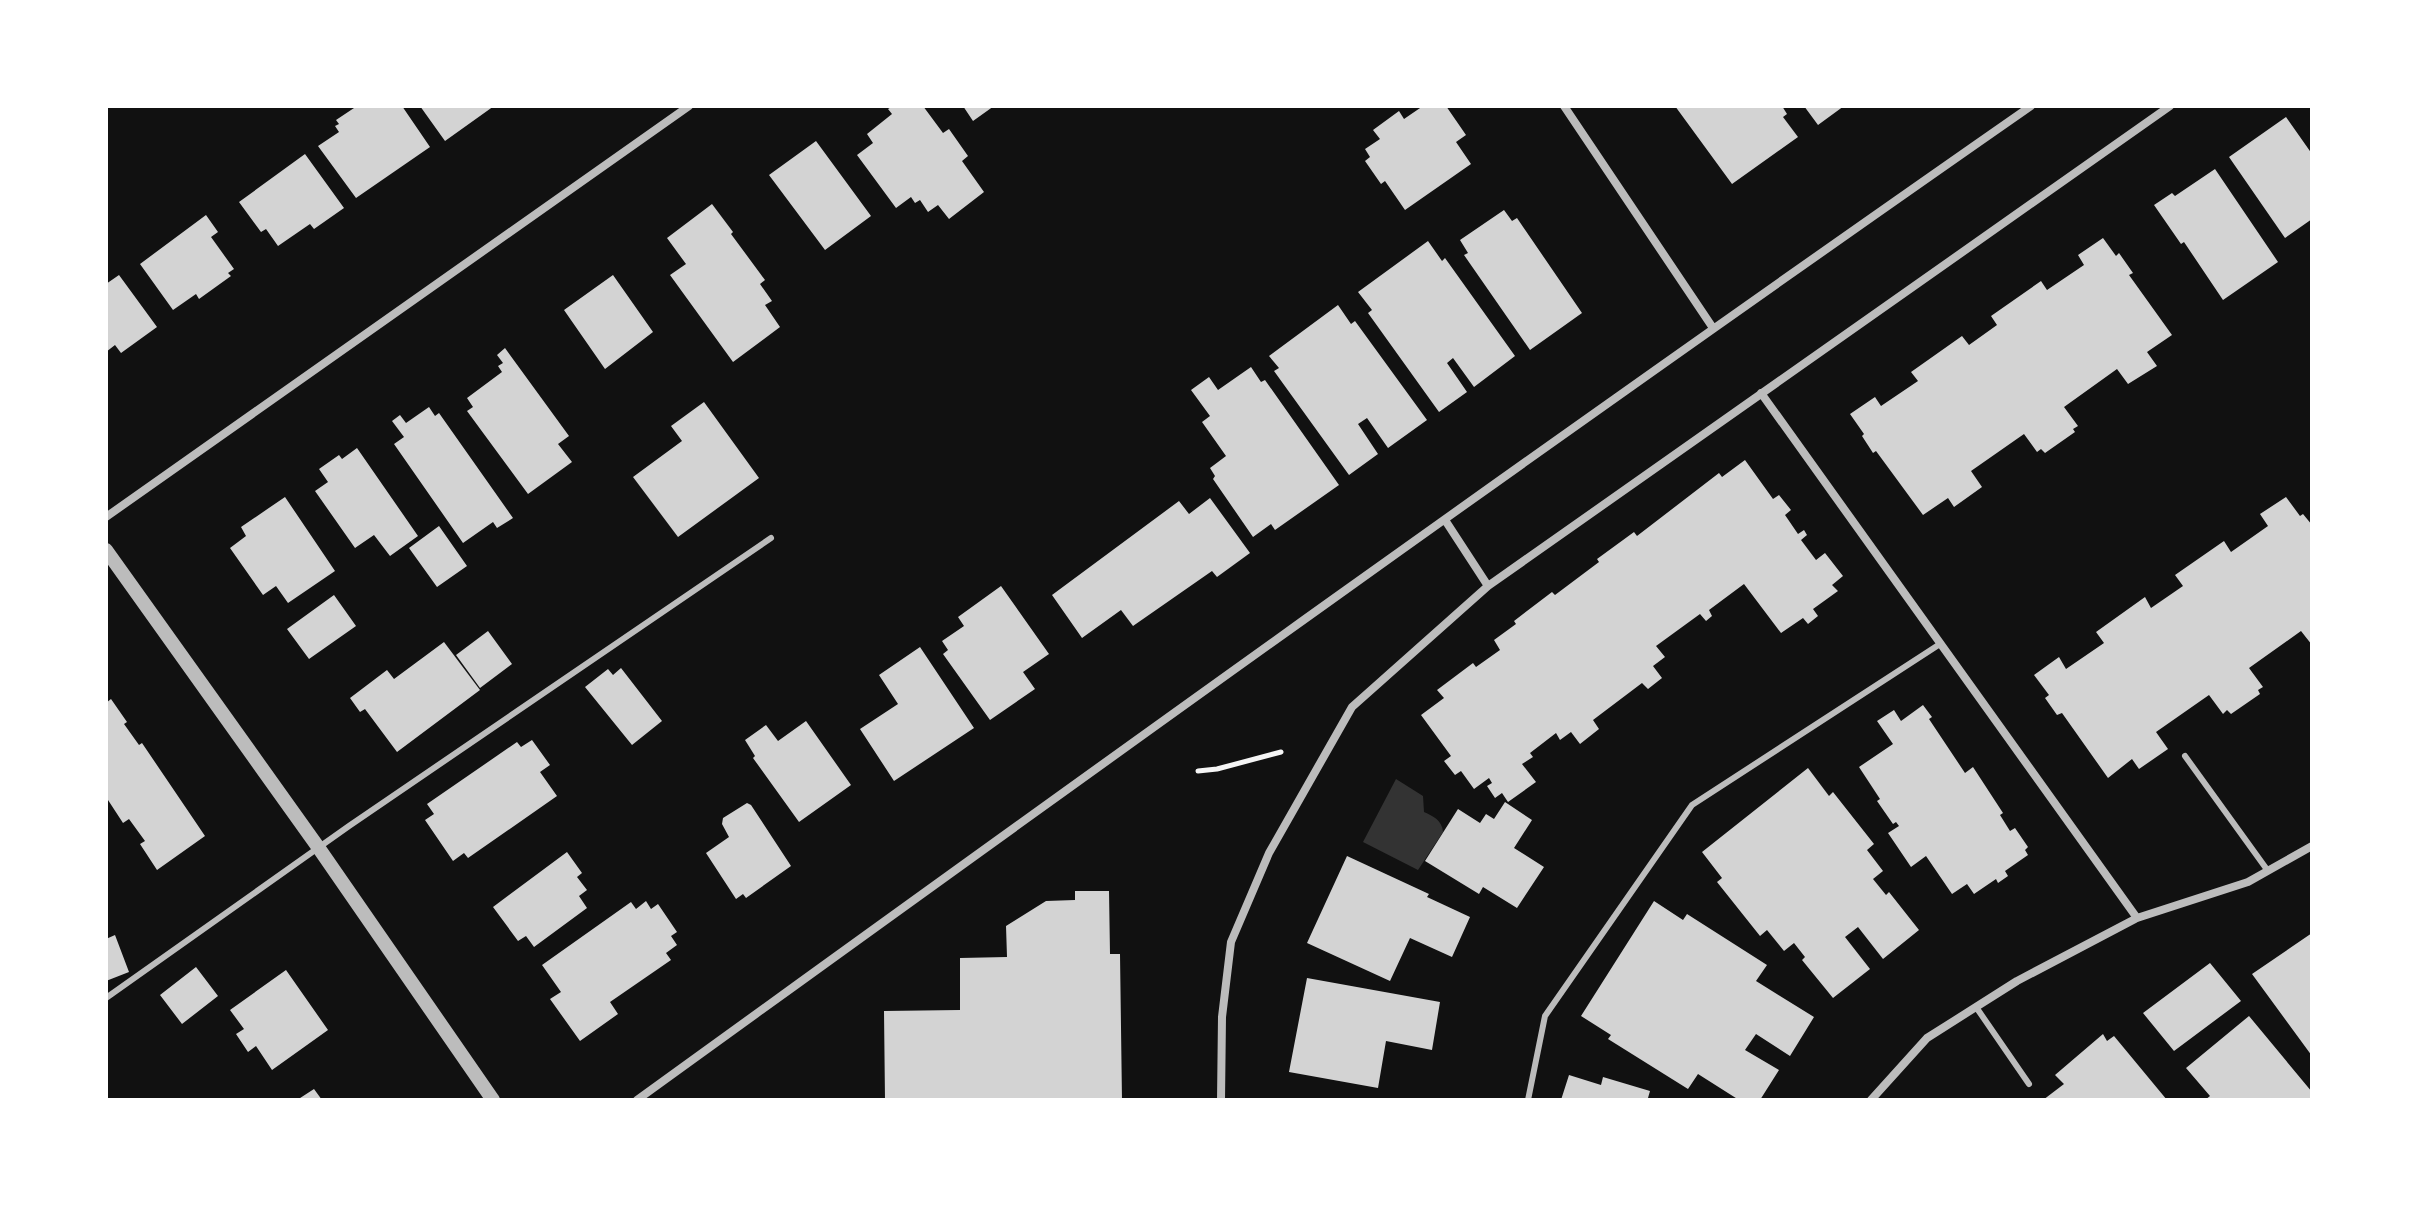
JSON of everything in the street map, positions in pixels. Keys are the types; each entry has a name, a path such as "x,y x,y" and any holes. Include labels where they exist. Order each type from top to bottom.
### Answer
{"street":[{"path":"106,517 689,106"},
{"path":"1564,106 1713,328"},
{"path":"637,1100 1163,720 1713,328 2031,106"},
{"path":"1221,1100 1222,1017 1231,942 1276,839 1352,707 1488,586 2170,106"},
{"path":"1761,393 2137,918"},
{"path":"1445,520 1488,586"},
{"path":"106,550 318,847 493,1100"},
{"path":"1871,1100 1927,1038 2017,981 2137,918 2248,882 2312,846"}],"lane":[{"path":"106,998 318,847 771,538"},
{"path":"1528,1100 1545,1016 1692,805 1940,644"},
{"path":"2185,756 2268,871"},
{"path":"1976,1007 2029,1084"}],"path":[{"path":"1198,771 1281,752"}],"shaded area":[{"path":"1396,779 1423,796 1424,812 1441,824 1443,832 1418,870 1363,842"}],"building":[{"path":"357,106 402,106 430,147 356,198 318,146 339,132 335,126 339,124 336,120"},
{"path":"420,106 494,106 445,141"},
{"path":"893,106 923,106 943,133 949,129 968,156 962,161 984,192 949,219 938,205 928,212 920,200 915,203 911,197 896,208 857,155 873,143 867,134 892,114 888,109"},
{"path":"963,106 994,106 973,121"},
{"path":"1423,106 1446,106 1466,135 1456,142 1471,164 1405,210 1385,181 1381,184 1365,161 1370,157 1365,149 1380,139 1373,130 1399,111 1404,119"},
{"path":"1675,106 1782,106 1787,114 1783,117 1798,137 1732,184"},
{"path":"1804,106 1844,106 1818,125"},
{"path":"2286,117 2312,154 2312,219 2285,238 2229,157"},
{"path":"816,141 871,216 825,250 769,175"},
{"path":"305,154 344,208 314,229 310,224 278,246 266,229 261,232 239,202"},
{"path":"2215,169 2278,262 2223,300 2184,242 2181,244 2154,205 2172,193 2175,196"},
{"path":"712,204 765,280 760,284 772,301 765,305 780,327 733,362 670,275 686,264 667,238"},
{"path":"1504,210 1512,221 1517,218 1582,313 1530,350 1464,255 1468,253 1460,240"},
{"path":"206,215 218,232 211,237 234,269 228,273 231,276 199,299 196,294 173,310 140,264"},
{"path":"2103,238 2116,256 2119,253 2133,273 2129,275 2172,335 2147,352 2157,366 2128,384 2117,369 2064,407 2078,426 2073,429 2075,432 2045,453 2041,449 2037,452 2024,434 1971,471 1982,487 1954,507 1948,498 1923,515 1876,451 1873,453 1850,414 1875,397 1881,406 1918,381 1911,372 1962,336 1969,345 1997,325 1991,316 2041,281 2047,290 2084,265 2078,255"},
{"path":"1428,241 1442,261 1445,258 1515,356 1474,387 1453,358 1447,363 1467,392 1439,412 1368,313 1372,310 1358,292"},
{"path":"119,275 157,327 121,353 115,345 106,352 106,284"},
{"path":"613,275 653,332 605,369 564,310"},
{"path":"1338,305 1351,324 1355,321 1427,420 1388,448 1367,418 1358,424 1378,454 1349,475 1274,371 1279,368 1269,356"},
{"path":"505,348 569,436 558,444 572,462 528,494 467,411 473,407 467,398 502,372 498,366 503,363 497,355"},
{"path":"1251,367 1261,382 1265,380 1339,485 1275,530 1271,524 1253,537 1213,479 1215,476 1210,468 1226,456 1202,422 1210,416 1191,390 1209,377 1218,390"},
{"path":"704,402 759,478 678,537 633,477 682,441 671,426"},
{"path":"429,407 435,416 439,413 513,518 497,528 493,522 463,543 394,444 404,437 392,421 400,415 406,423"},
{"path":"357,448 418,536 390,556 374,535 355,548 315,491 328,482 319,469 339,455 342,459"},
{"path":"1745,460 1773,499 1779,495 1791,510 1785,515 1798,534 1804,530 1807,535 1801,540 1816,560 1825,553 1843,576 1832,585 1838,591 1813,609 1818,616 1808,624 1803,618 1781,633 1744,584 1709,610 1712,616 1706,621 1700,614 1656,646 1665,657 1653,666 1662,678 1648,689 1642,683 1593,720 1599,729 1580,744 1571,732 1560,740 1556,733 1530,753 1533,757 1522,764 1536,782 1508,802 1502,793 1495,798 1487,786 1492,783 1489,778 1474,789 1461,771 1455,775 1444,761 1451,756 1421,715 1444,698 1437,690 1473,663 1476,667 1500,650 1494,640 1552,592 1555,595 1634,532 1637,536 1719,473 1722,477"},
{"path":"285,497 335,571 288,603 276,586 263,595 230,548 246,536 241,527"},
{"path":"2286,497 2300,516 2303,514 2312,525 2312,645 2301,631 2249,668 2263,687 2258,690 2260,694 2231,714 2227,710 2223,714 2209,695 2156,732 2168,749 2139,769 2132,759 2108,778 2062,713 2057,715 2045,698 2049,695 2034,675 2059,657 2066,669 2104,643 2096,632 2145,597 2151,608 2183,586 2175,575 2224,541 2231,552 2268,526 2260,514"},
{"path":"1210,498 1250,553 1217,577 1212,571 1133,626 1121,610 1082,638 1052,595 1179,501 1189,514"},
{"path":"439,526 467,566 437,587 409,548"},
{"path":"1001,586 1049,654 1023,672 1035,689 990,720 943,654 948,650 942,641 964,626 958,617"},
{"path":"334,595 356,626 309,659 287,629"},
{"path":"488,631 512,664 480,688 456,655"},
{"path":"444,642 480,690 397,752 365,709 360,712 350,698 387,670 394,679"},
{"path":"920,647 974,728 894,781 860,729 898,704 879,675"},
{"path":"621,668 662,721 632,745 585,687 608,669 613,675"},
{"path":"111,699 127,722 124,724 139,745 142,743 205,836 157,870 140,844 145,841 129,819 123,823 108,800 106,802 106,703"},
{"path":"1923,705 1965,773 1973,767 2003,813 2000,815 2010,831 2015,828 2028,847 2025,850 2028,855 2005,871 2008,876 1998,883 1996,879 1974,894 1967,884 1952,894 1926,856 1911,867 1888,833 1899,826 1896,822 1893,824 1877,801 1880,799 1859,767 1893,744 1877,721 1894,710 1901,721"},
{"path":"806,721 851,785 799,822 753,758 755,756 745,740 766,725 778,741"},
{"path":"532,740 550,765 540,772 557,796 468,858 464,853 453,861 425,820 434,814 427,804 517,742 521,747"},
{"path":"1808,768 1829,796 1833,792 1874,844 1867,850 1883,871 1873,879 1886,895 1889,892 1919,930 1883,959 1858,927 1845,937 1870,969 1833,998 1802,960 1805,957 1794,943 1784,951 1767,930 1760,936 1717,882 1722,878 1702,852"},
{"path":"1505,802 1532,820 1514,848 1544,867 1517,908 1483,887 1479,894 1425,861 1458,809 1480,823 1486,814 1494,819"},
{"path":"747,803 791,866 746,898 743,894 736,899 706,853 729,837 722,824 723,818"},
{"path":"567,852 582,873 577,877 587,890 579,896 587,908 534,947 526,936 518,941 493,907"},
{"path":"1347,856 1470,917 1452,957 1410,938 1390,981 1307,943"},
{"path":"1075,891 1109,891 1110,954 1120,954 1122,1100 885,1100 884,1011 960,1010 960,958 1007,957 1006,926 1046,901 1075,900"},
{"path":"646,901 651,909 658,904 677,932 671,936 677,945 666,953 671,960 610,1002 618,1014 580,1041 550,999 561,992 542,965 631,902 636,909"},
{"path":"1654,901 1683,920 1687,914 1767,965 1756,981 1814,1017 1790,1056 1756,1034 1745,1050 1779,1070 1760,1100 1739,1100 1698,1074 1688,1089 1608,1039 1611,1035 1581,1016"},
{"path":"2312,933 2312,1056 2252,974"},
{"path":"115,935 129,972 106,981 106,939"},
{"path":"2210,963 2241,1001 2174,1051 2143,1013"},
{"path":"196,967 218,996 182,1024 160,995"},
{"path":"286,970 328,1030 272,1070 256,1046 248,1052 236,1034 244,1029 230,1010"},
{"path":"1307,978 1440,1002 1432,1050 1386,1041 1378,1088 1289,1072"},
{"path":"2249,1016 2312,1092 2312,1100 2205,1100 2210,1096 2186,1068"},
{"path":"2103,1034 2107,1041 2114,1036 2167,1100 2043,1100 2064,1084 2055,1075"},
{"path":"1569,1075 1601,1085 1603,1077 1650,1091 1648,1098 1654,1100 1561,1100"},
{"path":"314,1089 322,1100 297,1100"}]}
